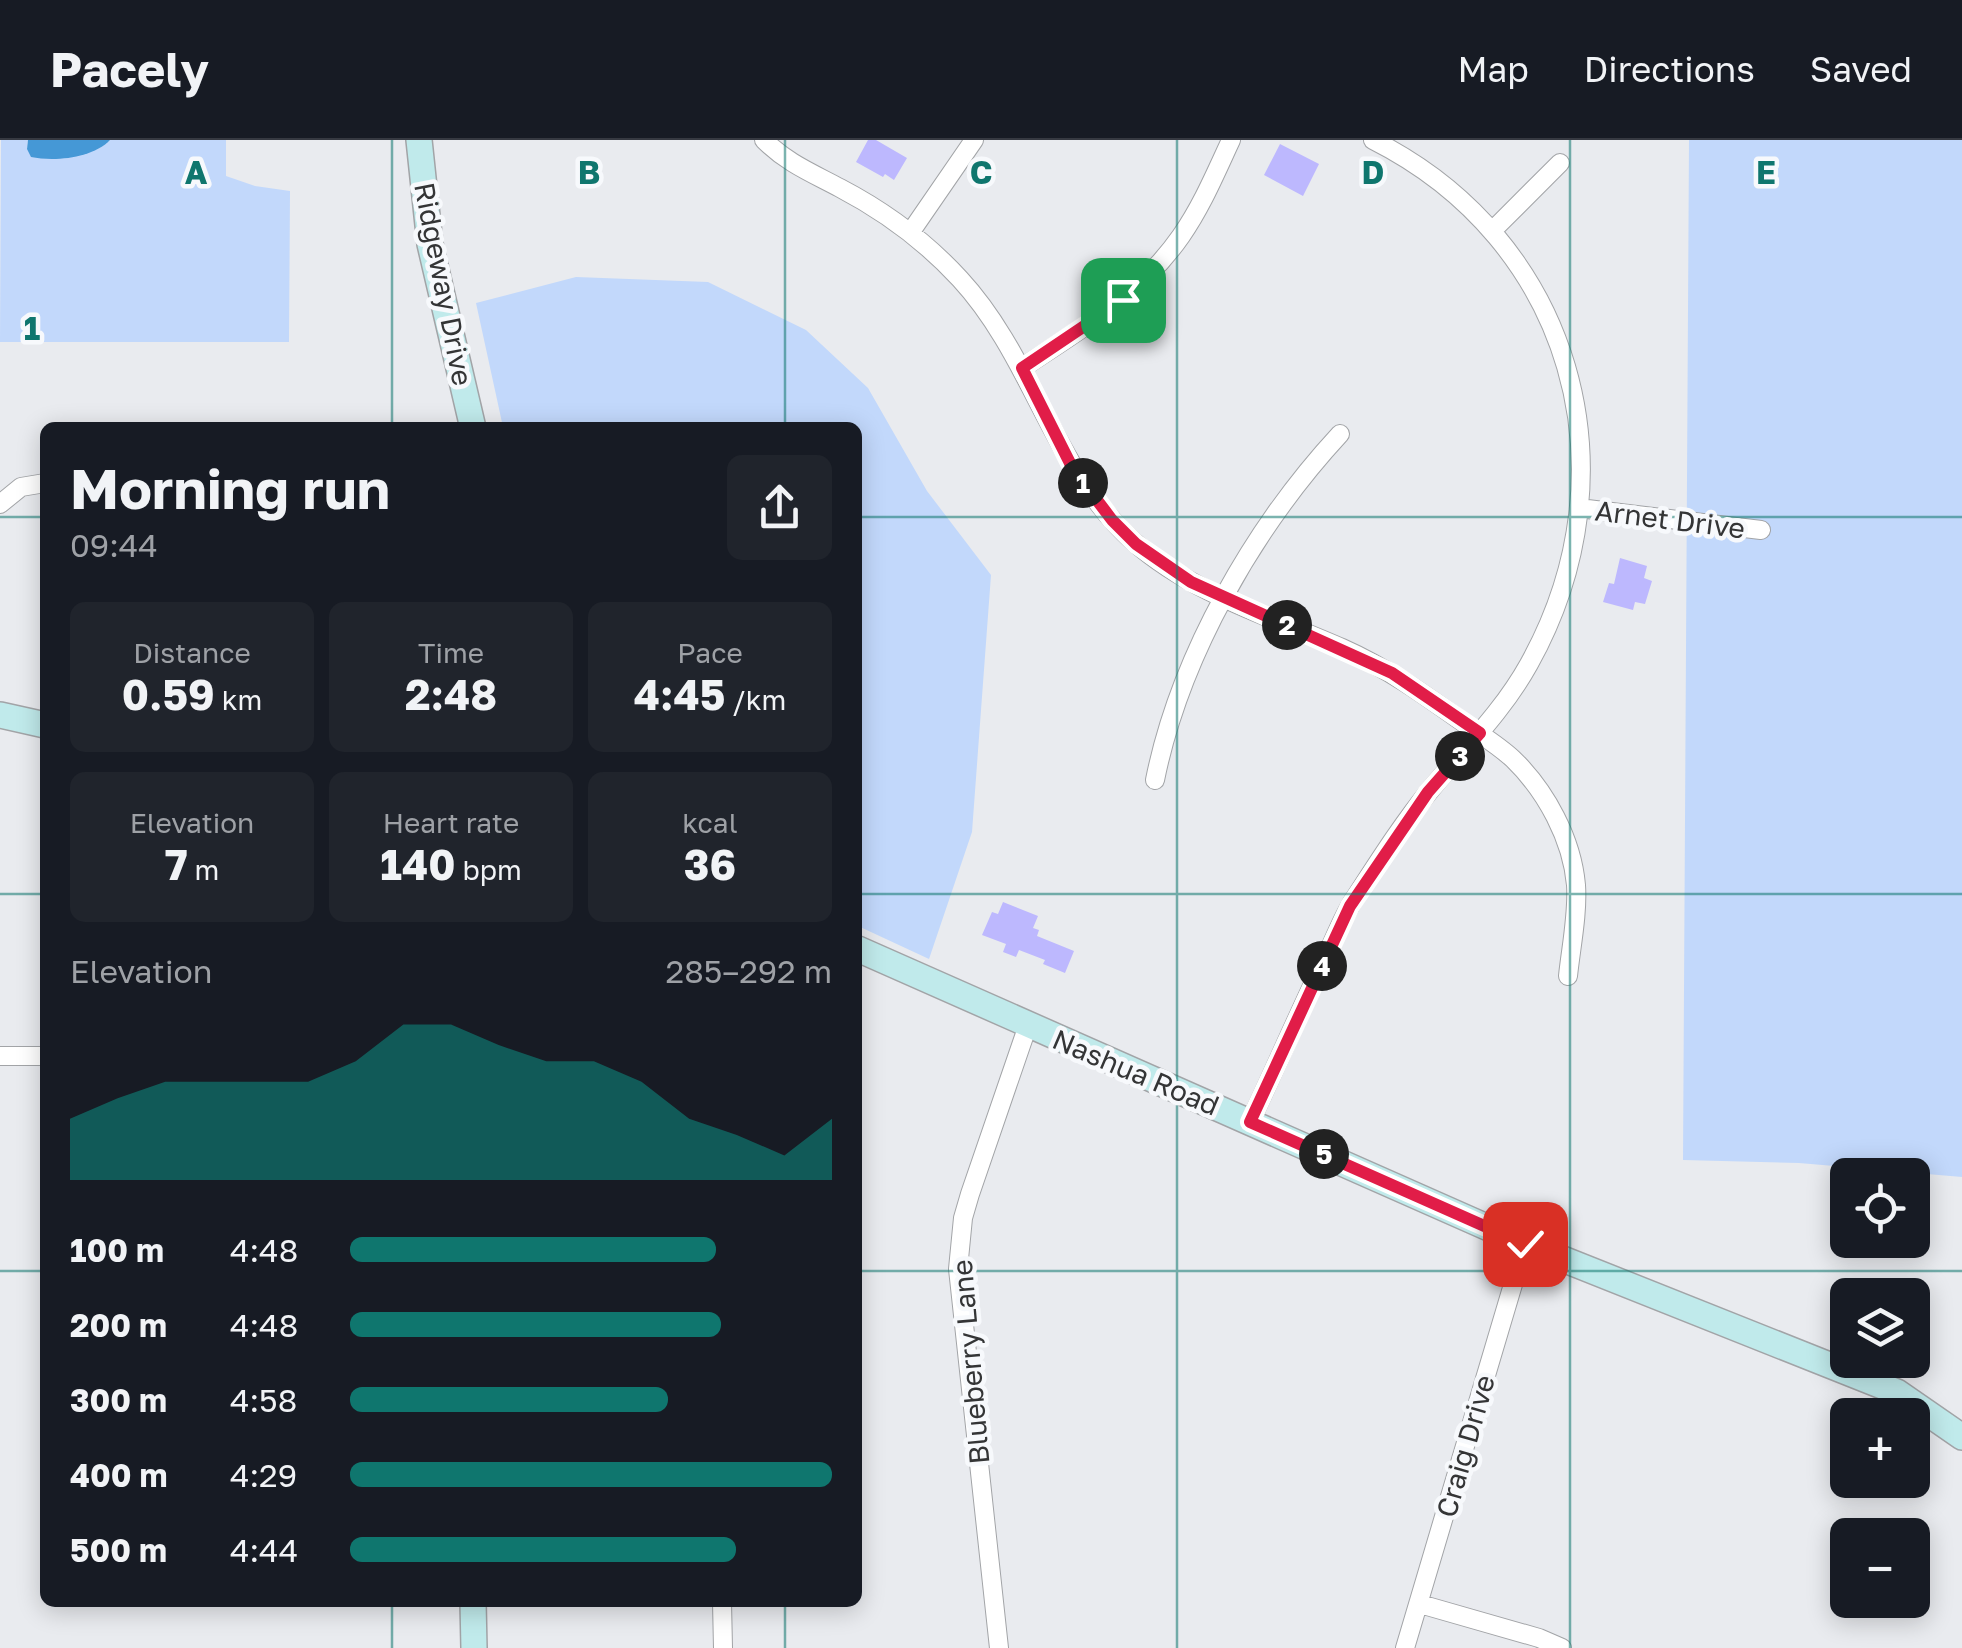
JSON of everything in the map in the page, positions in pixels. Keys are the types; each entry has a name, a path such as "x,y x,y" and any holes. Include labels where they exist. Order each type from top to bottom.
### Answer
{"street":[{"name":"Ridgeway Drive","path":"419,140 430,244 472,422"},
{"path":"764,140 797,168 839,187 910,233 970,292 1022,368 1072,467 1112,520 1162,564 1224,598 1392,673 1513,760 1535,785 1562,834 1576,888 1568,976"},
{"path":"910,233 974,140"},
{"path":"1022,368 1106,312 1154,271 1191,220 1231,140"},
{"path":"1250,1122 1350,906 1428,792 1506,702 1550,618 1566,573 1579,508 1580,428 1563,353 1537,293 1493,230 1424,170 1373,140"},
{"path":"1493,230 1560,163"},
{"path":"1155,780 1169,721 1187,672 1224,598 1292,489 1340,434"},
{"path":"0,504 20,487 40,484"},
{"name":"Arnet Drive","path":"1579,508 1760,530"},
{"path":"0,715 40,724"},
{"name":"Nashua Road","path":"862,951 1525,1244 1896,1392 1962,1437"},
{"name":"Blueberry Lane","path":"999,1648 958,1268 963,1218 1028,1025"},
{"path":"0,1056 40,1056"},
{"name":"Craig Drive","path":"1405,1648 1525,1244"},
{"path":"1420,1604 1562,1648"},
{"path":"473,1607 474,1648"},
{"path":"722,1607 723,1648"}],"shaded area":[{"path":"1,140 28,140 27,149 82,154 110,140 226,140 226,176 255,186 290,191 289,342 0,342"},
{"path":"1689,140 1962,140 1962,1177 1930,1174 1930,1158 1830,1158 1830,1166 1683,1160"},
{"path":"576,277 708,282 806,330 868,388 927,491 991,575 972,832 929,959 862,928 862,422 502,422 476,303"}],"water":[{"path":"28,140 110,140 84,155 51,159 31,157"}],"building":[{"path":"868,140 876,140 907,158 894,180 856,162"},
{"path":"1280,144 1319,164 1303,196 1264,175"},
{"path":"1620,558 1647,566 1644,578 1652,581 1645,604 1635,602 1633,610 1603,602 1609,583 1614,584"},
{"path":"1003,902 1038,916 1033,928 1039,930 1037,936 1074,951 1065,973 1019,950 1016,957 1003,952 1006,944 982,935 992,912 998,914"}],"route":[{"path":"1123,300 1022,368 1066,458 1090,495 1136,544 1191,582 1392,673 1480,733 1428,792 1350,906 1250,1122 1525,1244"}]}
